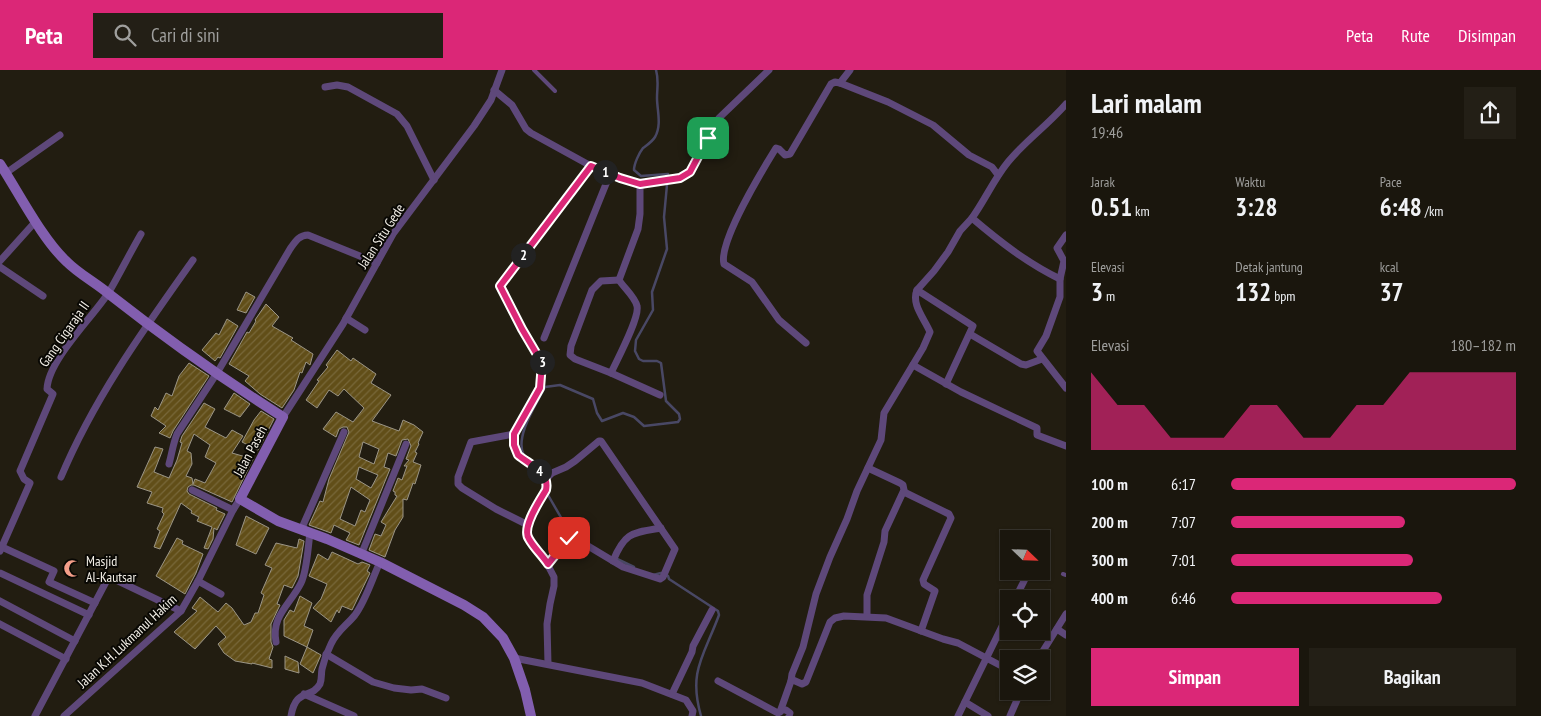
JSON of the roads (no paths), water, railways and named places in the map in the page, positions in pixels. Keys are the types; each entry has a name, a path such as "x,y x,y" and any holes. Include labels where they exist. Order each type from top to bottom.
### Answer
{"street":[{"name":"Jalan Situ Gede","path":"283,418 346,318 394,234 491,100 502,70"},
{"path":"494,90 512,105 526,129 531,133 591,166 640,184 680,178 690,172 719,118 769,70"},
{"path":"840,83 850,70"},
{"path":"806,343 779,320 752,282 724,264 722,259 728,239 743,205 776,148 786,154 790,154 831,84 835,82 840,83 888,102 933,125 969,155 992,167 998,175"},
{"path":"325,87 337,85 348,87 397,114 408,126 434,180"},
{"path":"782,710 792,674 803,647 816,594 857,491 881,440 884,413 923,348 930,332 915,302 914,296 948,252 960,231 983,203 998,175 1015,153 1033,138 1066,104"},
{"path":"6,174 60,135"},
{"name":"Jalan Paseh","path":"0,164 55,249 67,262 148,324 283,418 240,499 278,521 327,539 360,555 380,562 464,605 483,617 503,638 514,658 525,690 531,716"},
{"path":"547,477 535,466 518,455 514,445 514,434 540,388 542,363 500,286 591,166"},
{"path":"544,338 610,174"},
{"path":"619,280 638,229 640,184"},
{"path":"972,218 1037,268 1060,279"},
{"path":"0,261 36,221"},
{"path":"108,293 141,234"},
{"path":"169,464 172,444 177,434 218,373 290,250 301,237 308,235 377,263"},
{"path":"1066,235 1057,248 1064,261 1060,279 1060,297 1046,336 1037,351 1066,388"},
{"path":"61,476 88,418 148,324 193,260"},
{"path":"0,268 43,296"},
{"path":"619,280 601,281 592,290 570,346 570,355 575,359 660,395"},
{"path":"611,373 636,319 638,308 619,280"},
{"path":"917,290 971,324 973,328 946,384"},
{"name":"Gang Cigaraja II","path":"1,549 30,483 24,479 20,472 53,394 47,389 47,380 63,353 108,293"},
{"path":"346,318 365,330"},
{"path":"970,334 1021,364 1030,364 1042,359"},
{"path":"913,365 946,384 1037,428 1037,435 1066,446"},
{"path":"276,642 274,632 276,622 301,583 306,532 344,432"},
{"path":"514,434 471,442 458,478 458,484 496,509 528,525"},
{"path":"547,477 566,467 601,441 675,549 664,575 660,579 637,572 571,537 548,564"},
{"path":"360,555 406,444"},
{"path":"867,616 867,595 884,542 885,531 904,492 903,485 900,483 868,468"},
{"path":"547,477 546,490 528,525 526,534 542,554 554,577 547,624 548,664"},
{"path":"192,490 233,510"},
{"path":"904,492 949,514 951,518 923,580 924,584 935,591 921,631"},
{"name":"Jalan K.H. Lukmanul Hakim","path":"64,716 181,611 240,499"},
{"path":"614,559 626,538 637,533 661,528"},
{"path":"1,549 54,571 49,582 95,603"},
{"path":"291,716 297,699 319,686 326,654 336,633 360,608 380,562"},
{"path":"0,573 88,615"},
{"path":"35,716 107,580 110,578 181,611"},
{"path":"198,581 221,594"},
{"path":"0,601 76,641"},
{"path":"672,694 693,646 712,610"},
{"path":"1044,650 1066,614"},
{"path":"791,681 802,684 806,682 830,622 835,618 844,616 886,618 958,643 1000,665"},
{"path":"0,624 66,659"},
{"path":"1057,629 1066,635"},
{"path":"958,716 1000,630"},
{"path":"326,654 373,682 394,688 422,689 446,698"},
{"path":"514,658 642,683 686,700 693,711 692,716"},
{"path":"718,681 778,713 786,710 790,713 789,716"},
{"path":"304,694 354,716"},
{"path":"1010,716 1017,700"},
{"path":"965,702 988,716"}],"lane":[{"path":"534,70 555,91"}],"waterway":[{"path":"524,456 522,440 527,421 545,387 560,385 593,399 597,413 602,421 623,413 634,417 644,426 678,422 680,419 679,414 666,401 661,363 657,361 643,361 639,359 635,351 636,340 653,310 652,292 667,249 664,217 668,174 641,176 634,170 640,153 654,139 658,128 658,81 656,70"},
{"path":"549,482 548,495 563,521 575,535"},
{"path":"615,558 634,567"},
{"path":"653,575 661,573 668,576 669,579 718,611 719,615 703,653 697,675 697,700 701,716"}],"place":[{"name":"Masjid Al-Kautsar","path":"72,569"}]}
